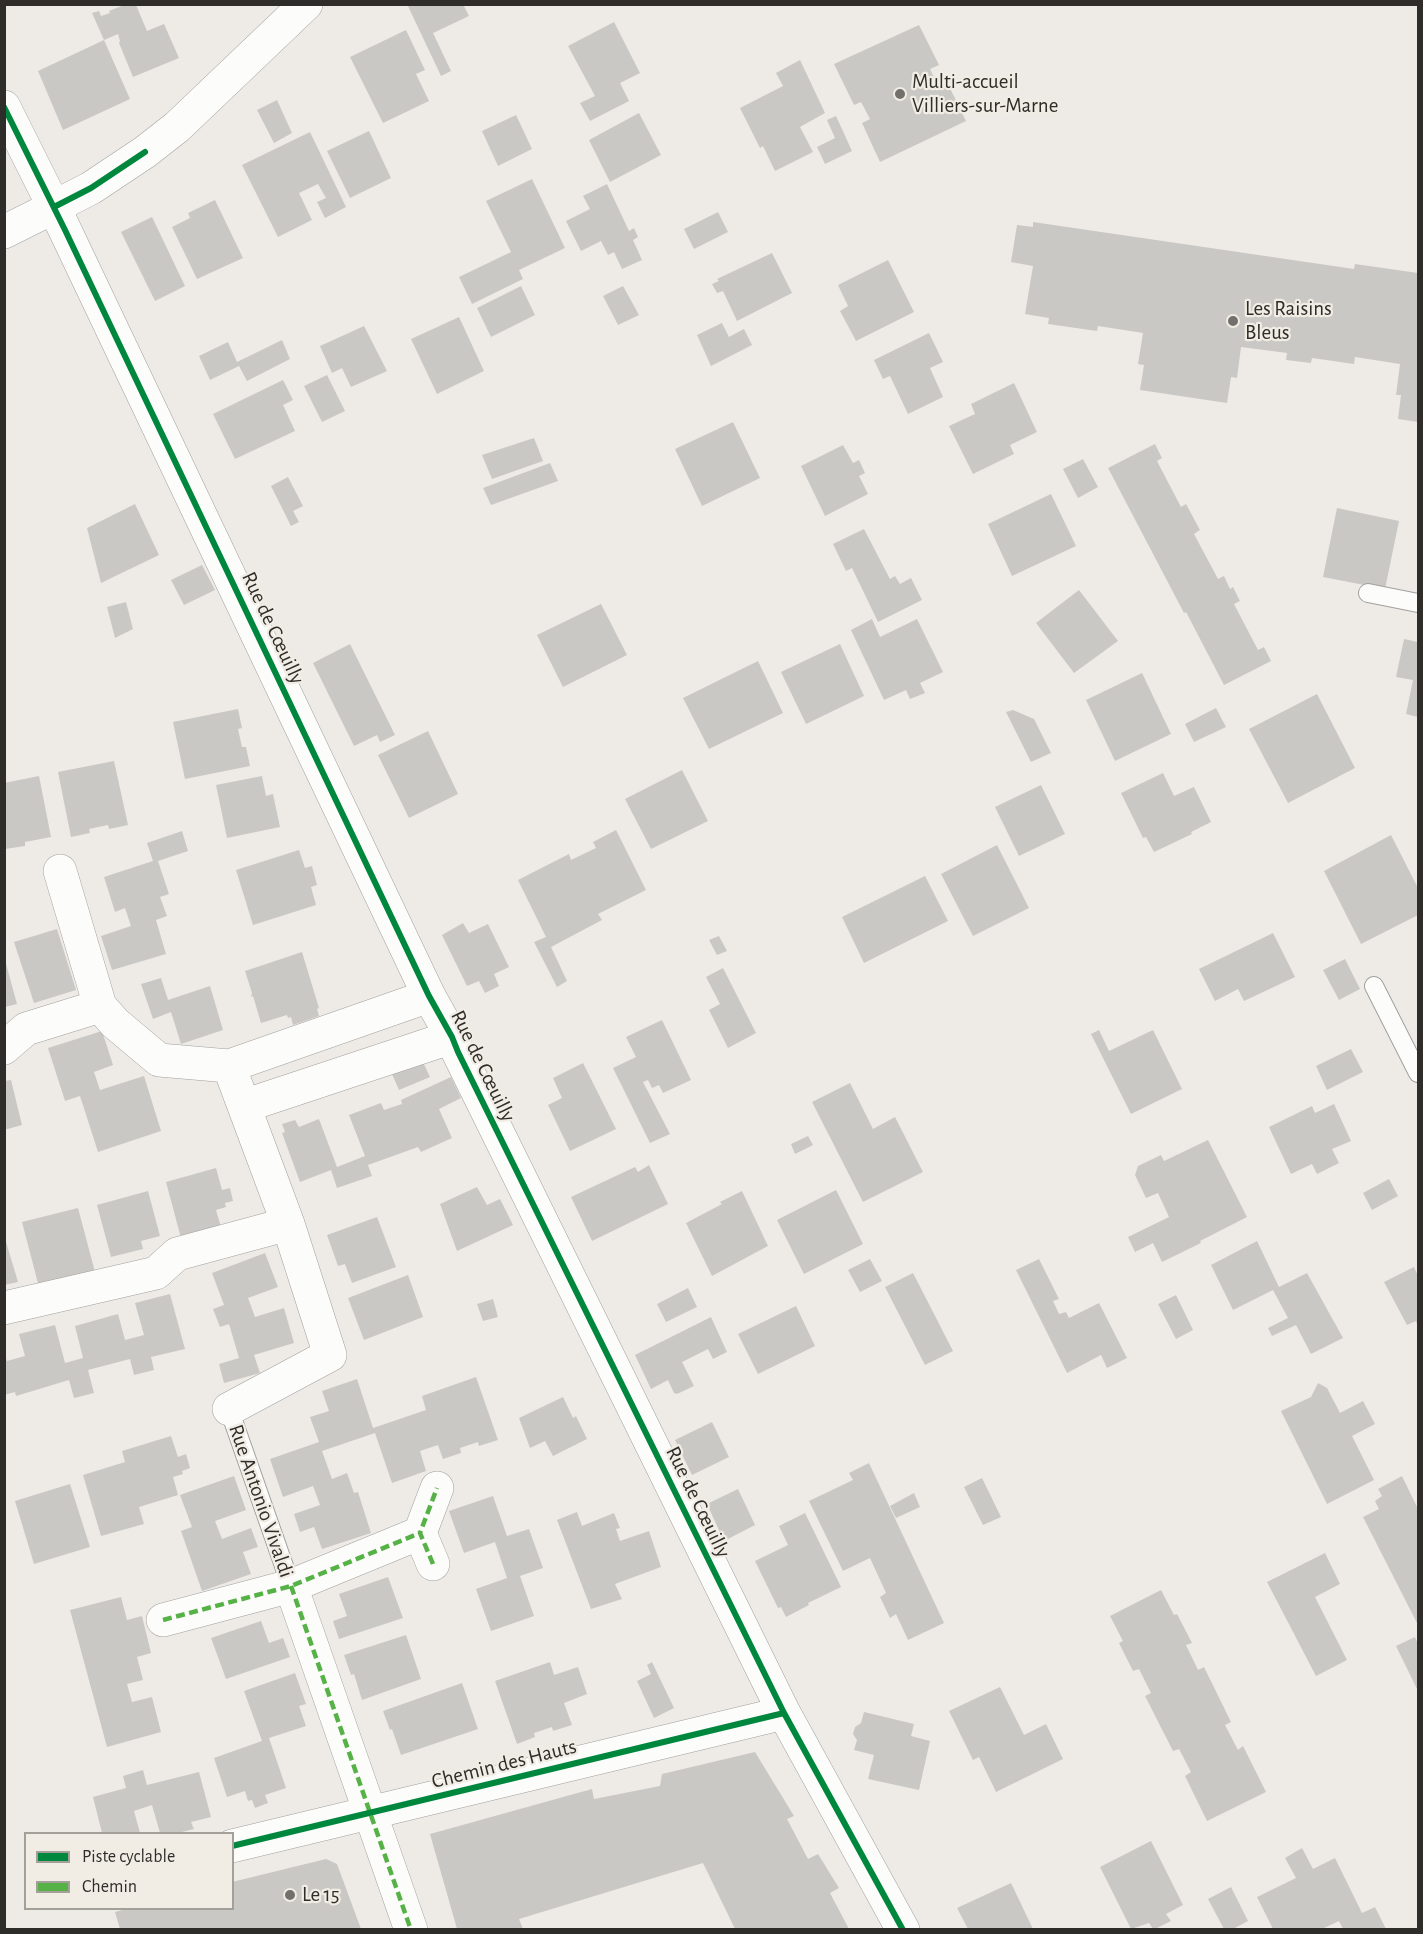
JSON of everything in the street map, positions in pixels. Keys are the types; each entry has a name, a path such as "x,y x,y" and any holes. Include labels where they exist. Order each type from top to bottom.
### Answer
{"street":[{"path":"4,232 91,188 145,152 177,127 306,4"},
{"name":"Rue de Cœuilly","path":"4,107 54,207 429,996 452,1036 784,1713 903,1929"},
{"path":"60,871 100,1006 159,1060 229,1066 429,996"},
{"path":"4,1048 26,1029 100,1006"},
{"path":"244,1106 452,1036"},
{"name":"Rue Antonio Vivaldi","path":"229,1066 288,1224 330,1355 230,1409"},
{"path":"4,1308 156,1273 177,1254 288,1224"},
{"path":"433,1564 420,1533 437,1488"},
{"path":"163,1620 291,1586 420,1533"},
{"name":"Rue Antonio Vivaldi","path":"291,1586 411,1929"},
{"name":"Chemin des Hauts","path":"234,1846 784,1713"}],"lane":[{"path":"1368,593 1419,603"},
{"path":"1374,986 1419,1073"},
{"name":"Rue Antonio Vivaldi","path":"230,1409 291,1586"}],"building":[{"path":"407,4 463,4 469,16 433,33 451,71 441,76"},
{"path":"124,5 136,5 147,31 164,24 179,58 133,77 119,43 118,34 104,40 92,13 99,11 101,16"},
{"path":"614,22 640,73 620,83 629,101 590,121 580,103 595,96 568,46"},
{"name":"Multi-accueil Villiers-sur-Marne","path":"919,25 939,65 930,69 938,86 947,82 966,121 880,162 862,123 870,119 861,102 854,105 834,64"},
{"path":"406,30 425,70 416,74 429,101 383,123 350,57"},
{"path":"104,40 130,99 63,130 38,71"},
{"path":"800,60 825,113 800,127 813,152 775,171 763,146 760,148 740,108 783,86 776,73"},
{"path":"277,100 292,133 274,143 257,110"},
{"path":"639,113 661,155 610,182 589,140"},
{"path":"516,115 532,149 498,166 482,131"},
{"path":"836,116 852,151 825,164 817,147 835,138 827,120"},
{"path":"369,131 391,178 350,198 327,151"},
{"path":"310,132 346,207 325,218 317,202 326,198 318,184 299,193 312,220 278,237 242,165"},
{"path":"532,179 565,248 519,270 523,279 472,304 459,277 511,252 486,201"},
{"path":"607,184 629,231 634,228 638,237 633,240 642,260 622,269 614,252 608,255 601,241 581,251 566,221 590,209 583,196"},
{"path":"215,200 243,258 197,279 172,227 190,218 188,213"},
{"path":"718,212 728,232 694,249 684,229"},
{"path":"152,217 185,286 155,301 121,232"},
{"name":"Les Raisins Bleus","path":"1033,222 1354,269 1355,264 1418,273 1418,422 1398,419 1401,395 1396,395 1400,364 1355,357 1354,364 1312,358 1311,363 1286,360 1287,353 1241,347 1237,378 1231,377 1227,403 1140,390 1144,365 1138,364 1143,333 1098,326 1097,331 1048,324 1049,318 1025,314 1033,266 1011,262 1017,225 1033,227"},
{"path":"772,253 792,293 737,321 723,291 717,293 712,284 719,281 717,279"},
{"path":"888,260 914,312 856,341 840,311 848,306 838,285"},
{"path":"521,286 535,315 491,337 477,308"},
{"path":"623,286 639,315 618,325 603,296"},
{"path":"459,317 484,371 437,394 411,339"},
{"path":"722,323 729,337 744,329 752,345 711,366 697,335"},
{"path":"364,326 387,371 351,387 342,368 332,373 320,346"},
{"path":"929,333 943,362 930,368 943,397 908,414 890,376 883,379 874,360"},
{"path":"282,340 290,359 247,381 239,366 210,380 199,356 228,342 237,362"},
{"path":"327,375 345,411 322,422 304,386"},
{"path":"283,380 293,400 283,405 295,431 235,459 213,414"},
{"path":"1014,383 1037,432 1010,445 1014,454 973,474 949,426 975,414 971,404"},
{"path":"733,422 760,478 702,506 675,449"},
{"path":"534,438 543,461 492,479 482,455"},
{"path":"1155,444 1162,458 1157,461 1181,507 1186,504 1200,530 1194,534 1218,579 1224,576 1230,589 1233,587 1240,601 1234,604 1258,650 1264,647 1271,661 1224,685 1108,468"},
{"path":"843,445 853,463 859,460 865,473 859,476 868,494 825,516 801,466"},
{"path":"1083,459 1098,487 1078,498 1063,469"},
{"path":"550,463 558,481 491,505 483,488"},
{"path":"288,477 303,506 293,511 299,522 291,526 271,486"},
{"path":"1051,494 1076,546 1012,576 988,524"},
{"path":"135,504 159,555 101,583 87,528"},
{"path":"1337,508 1399,521 1385,589 1323,577"},
{"path":"864,529 890,579 895,576 900,584 911,578 922,600 878,622 852,568 846,571 833,544"},
{"path":"202,565 215,590 184,605 171,580"},
{"path":"1079,590 1118,641 1074,673 1036,623"},
{"path":"126,602 133,629 115,638 107,607"},
{"path":"601,604 627,655 563,687 537,635"},
{"path":"872,619 880,637 917,619 943,672 920,683 925,693 910,699 906,690 884,700 851,630"},
{"path":"1404,639 1418,642 1418,717 1406,714 1413,680 1396,677"},
{"path":"350,644 395,735 380,742 377,735 354,746 313,663"},
{"path":"840,644 864,696 806,724 781,672"},
{"path":"758,661 783,713 709,749 683,698"},
{"path":"1142,673 1171,734 1115,761 1086,700"},
{"path":"1317,694 1355,768 1288,803 1249,729"},
{"path":"1216,708 1226,727 1194,742 1185,724"},
{"path":"238,709 242,728 238,729 242,747 246,747 250,766 185,779 173,722"},
{"path":"1013,710 1034,719 1051,753 1031,762 1006,712"},
{"path":"428,731 458,794 409,818 378,755"},
{"path":"114,761 128,825 109,829 108,825 89,829 90,833 71,837 58,772"},
{"path":"682,770 708,821 651,849 625,799"},
{"path":"1163,773 1174,796 1194,787 1211,822 1154,852 1146,837 1143,838 1121,793"},
{"path":"39,776 51,837 25,842 25,846 5,849 4,783"},
{"path":"262,776 266,796 273,794 280,827 227,838 216,785"},
{"path":"1041,785 1065,834 1019,856 995,807"},
{"path":"616,830 646,890 598,914 602,920 551,947 567,981 557,987 534,942 546,937 518,880 569,854 571,860 596,848 593,842"},
{"path":"182,831 188,851 158,861 169,894 160,897 167,916 156,920 166,954 112,970 101,936 131,926 125,908 115,912 104,877 153,861 147,843"},
{"path":"1391,835 1418,888 1418,915 1361,944 1324,871"},
{"path":"997,845 1029,908 973,936 941,874"},
{"path":"299,850 305,868 312,866 317,885 311,887 316,905 253,925 236,870"},
{"path":"925,876 948,921 864,963 842,917"},
{"path":"463,923 469,933 488,924 509,967 494,974 499,986 485,993 479,981 467,986 442,935"},
{"path":"57,929 76,990 34,1003 14,942"},
{"path":"1273,933 1295,977 1244,1001 1238,989 1215,1001 1199,969"},
{"path":"719,936 727,951 717,955 709,940"},
{"path":"302,952 319,1008 317,1009 319,1016 293,1025 291,1017 288,1018 287,1015 261,1023 253,996 251,997 252,993 245,971"},
{"path":"1345,959 1360,989 1339,1000 1323,970"},
{"path":"5,960 17,1004 5,1007"},
{"path":"723,968 756,1033 728,1048 709,1010 720,1004 706,977"},
{"path":"161,978 168,1000 210,986 223,1030 181,1044 171,1012 153,1019 141,984"},
{"path":"662,1020 691,1080 663,1093 659,1085 652,1088 648,1080 643,1082 670,1134 650,1143 613,1068 636,1057 626,1037"},
{"path":"1099,1030 1109,1051 1153,1030 1182,1089 1131,1114 1091,1034"},
{"path":"102,1031 113,1065 94,1072 100,1090 144,1076 161,1131 98,1152 80,1096 65,1101 48,1048"},
{"path":"1351,1049 1363,1072 1327,1090 1316,1066"},
{"path":"422,1060 430,1077 399,1090 392,1074"},
{"path":"583,1063 616,1129 570,1151 548,1105 562,1098 553,1078"},
{"path":"451,1077 461,1098 439,1109 452,1138 421,1152 418,1147 368,1165 372,1176 337,1188 331,1170 300,1182 282,1133 285,1132 282,1124 295,1120 299,1127 319,1119 337,1167 365,1156 349,1115 381,1103 384,1110 402,1104 401,1100"},
{"path":"11,1080 22,1125 4,1130 4,1081"},
{"path":"850,1083 873,1129 895,1117 923,1172 863,1202 812,1102"},
{"path":"1334,1104 1351,1141 1332,1149 1339,1163 1317,1174 1312,1164 1291,1174 1269,1127 1312,1106 1315,1113"},
{"path":"808,1136 813,1145 795,1154 791,1144"},
{"path":"1208,1140 1247,1217 1162,1262 1153,1243 1135,1252 1128,1237 1169,1217 1158,1193 1146,1198 1135,1175 1138,1166 1161,1155 1164,1161"},
{"path":"649,1165 668,1204 592,1241 571,1197 635,1167 638,1172"},
{"path":"216,1168 222,1190 230,1188 233,1201 225,1203 226,1207 216,1210 221,1227 181,1238 166,1182"},
{"path":"1389,1179 1398,1196 1372,1210 1363,1193"},
{"path":"477,1187 487,1205 500,1199 513,1225 457,1251 440,1204"},
{"path":"836,1190 863,1244 804,1274 777,1220"},
{"path":"148,1191 160,1236 141,1241 143,1249 111,1257 97,1205"},
{"path":"742,1191 768,1246 712,1276 686,1223"},
{"path":"78,1208 95,1272 39,1287 22,1222"},
{"path":"377,1217 396,1267 352,1283 345,1264 338,1266 327,1235"},
{"path":"4,1235 18,1282 4,1285"},
{"path":"1257,1241 1279,1287 1307,1273 1343,1338 1311,1354 1296,1325 1272,1336 1268,1328 1288,1318 1273,1290 1233,1310 1211,1265"},
{"path":"265,1253 278,1287 248,1298 255,1317 284,1308 294,1343 254,1355 260,1373 224,1383 219,1364 239,1358 229,1324 220,1327 213,1309 224,1305 212,1273"},
{"path":"870,1259 882,1281 860,1292 848,1270"},
{"path":"1039,1259 1059,1299 1053,1301 1059,1314 1066,1312 1069,1318 1099,1303 1127,1358 1107,1368 1101,1355 1067,1373 1016,1270"},
{"path":"1414,1267 1418,1276 1418,1326 1416,1321 1407,1325 1384,1282"},
{"path":"913,1273 953,1351 925,1365 885,1287"},
{"path":"408,1275 423,1317 364,1340 348,1298"},
{"path":"688,1288 697,1307 666,1322 657,1304"},
{"path":"170,1294 185,1349 151,1357 154,1370 134,1375 130,1359 88,1370 94,1393 74,1398 69,1380 16,1396 15,1392 4,1395 4,1354 7,1361 25,1356 19,1334 55,1325 65,1363 83,1358 75,1326 118,1314 125,1340 144,1335 135,1303"},
{"path":"1176,1295 1193,1330 1176,1339 1158,1304"},
{"path":"493,1299 498,1317 483,1321 477,1304"},
{"path":"796,1306 815,1346 758,1374 738,1334"},
{"path":"711,1317 727,1352 713,1359 708,1349 682,1362 694,1386 677,1394 674,1393 668,1380 651,1389 635,1355"},
{"path":"476,1377 498,1440 479,1446 478,1442 460,1448 461,1453 443,1459 438,1445 420,1451 426,1471 392,1483 375,1433 322,1451 332,1479 347,1473 354,1493 358,1492 371,1533 322,1549 314,1527 300,1532 294,1514 320,1505 313,1486 283,1497 270,1459 319,1442 310,1417 329,1411 322,1391 357,1379 373,1428 426,1410 422,1396"},
{"path":"1318,1383 1327,1388 1340,1413 1363,1401 1375,1424 1352,1436 1374,1480 1327,1504 1281,1411 1311,1397"},
{"path":"563,1397 573,1418 576,1416 587,1439 553,1456 545,1441 530,1448 519,1418"},
{"path":"712,1422 729,1457 692,1475 675,1440"},
{"path":"171,1436 178,1457 186,1454 190,1468 182,1471 183,1474 173,1477 178,1495 139,1507 144,1524 101,1536 83,1475 125,1462 122,1451"},
{"path":"869,1463 944,1623 908,1640 896,1614 890,1618 880,1597 886,1593 870,1558 843,1571 809,1501 853,1480 849,1473"},
{"path":"234,1476 246,1510 215,1521 222,1539 251,1528 258,1547 243,1552 251,1574 202,1591 181,1531 192,1527 180,1495"},
{"path":"1402,1476 1418,1509 1418,1625 1363,1517 1379,1509 1375,1501 1382,1496 1378,1489"},
{"path":"982,1478 1001,1517 983,1525 964,1487"},
{"path":"70,1484 90,1547 34,1564 15,1501"},
{"path":"738,1489 755,1525 724,1541 707,1504"},
{"path":"914,1493 920,1507 896,1518 890,1506"},
{"path":"493,1496 507,1536 529,1529 543,1568 520,1576 534,1616 491,1631 476,1589 507,1578 495,1542 464,1553 449,1511"},
{"path":"577,1512 582,1526 614,1513 620,1528 616,1529 620,1541 649,1531 661,1567 615,1584 622,1599 591,1609 557,1520"},
{"path":"805,1513 841,1587 786,1617 781,1607 778,1608 755,1561 788,1545 779,1526"},
{"path":"1325,1553 1340,1584 1315,1597 1347,1660 1316,1676 1267,1582"},
{"path":"388,1577 403,1618 339,1639 333,1621 347,1616 339,1594"},
{"path":"1161,1590 1192,1643 1186,1645 1198,1670 1204,1667 1231,1722 1225,1725 1238,1750 1243,1746 1266,1792 1207,1821 1185,1776 1191,1772 1179,1749 1173,1751 1145,1696 1151,1693 1139,1669 1133,1671 1119,1643 1123,1641 1110,1616"},
{"path":"121,1597 127,1620 142,1616 151,1653 137,1657 143,1680 127,1684 132,1702 152,1697 161,1732 107,1747 70,1610"},
{"path":"261,1621 269,1643 283,1638 290,1657 226,1679 211,1638"},
{"path":"406,1635 421,1679 362,1700 354,1674 351,1675 344,1655"},
{"path":"1415,1637 1418,1644 1418,1691 1396,1646"},
{"path":"550,1662 554,1675 578,1667 587,1694 564,1703 572,1725 553,1731 552,1727 534,1733 535,1737 517,1744 495,1681"},
{"path":"652,1662 674,1708 654,1718 637,1681 651,1674 647,1665"},
{"path":"295,1673 306,1704 299,1706 306,1726 269,1738 286,1788 265,1795 268,1803 255,1808 252,1800 248,1801 245,1791 227,1797 214,1758 262,1741 244,1691"},
{"path":"462,1683 478,1729 401,1755 383,1711"},
{"path":"1000,1687 1024,1735 1046,1724 1063,1759 996,1792 979,1757 973,1760 949,1711"},
{"path":"864,1712 914,1724 911,1736 930,1741 919,1790 868,1779 874,1755 854,1750 857,1740 853,1734 855,1727 861,1723"},
{"path":"755,1752 794,1816 787,1819 808,1859 818,1854 839,1888 830,1893 849,1929 735,1929 703,1863 519,1919 523,1929 457,1929 430,1834 592,1789 594,1799 660,1786 662,1774"},
{"path":"143,1770 147,1785 199,1772 211,1817 191,1822 194,1829 182,1832 160,1832 152,1805 134,1811 140,1832 102,1832 93,1797 126,1788 123,1776"},
{"path":"1151,1841 1183,1905 1166,1914 1171,1921 1155,1929 1149,1923 1131,1929 1100,1867"},
{"path":"1302,1848 1313,1869 1335,1858 1362,1913 1375,1907 1386,1929 1343,1929 1339,1921 1322,1929 1273,1929 1257,1897 1296,1878 1285,1858"},
{"name":"Le 15","path":"326,1859 337,1864 361,1929 120,1929 115,1912 122,1910 234,1910 234,1882"},
{"path":"1011,1883 1033,1929 968,1929 957,1908"},
{"path":"1231,1887 1248,1921 1233,1929 1224,1929 1208,1899"}],"marked path":[{"path":"433,1564 420,1533 437,1488"},
{"path":"163,1620 291,1586 420,1533"},
{"path":"291,1586 411,1930"}],"cycle path":[{"path":"4,107 65,230 429,996 452,1037 784,1713 903,1930"},
{"path":"54,207 91,188 145,152"},
{"path":"234,1846 784,1713"}],"place":[{"name":"Multi-accueil Villiers-sur-Marne","path":"900,94"},
{"name":"Les Raisins Bleus","path":"1233,321"},
{"name":"Le 15","path":"290,1895"}]}
